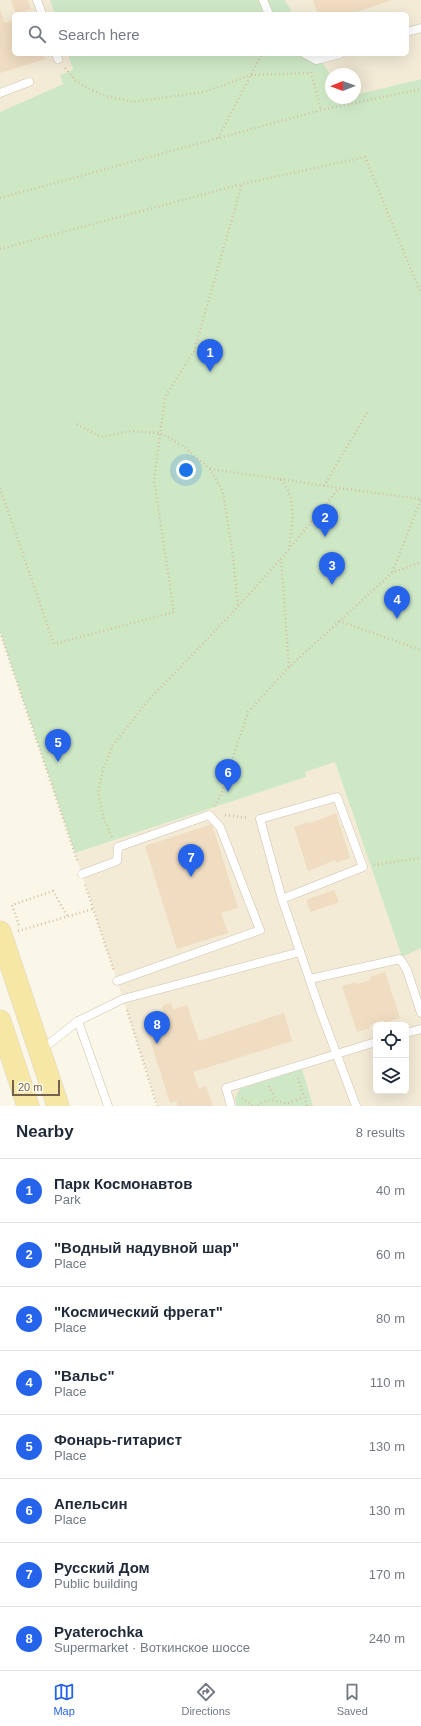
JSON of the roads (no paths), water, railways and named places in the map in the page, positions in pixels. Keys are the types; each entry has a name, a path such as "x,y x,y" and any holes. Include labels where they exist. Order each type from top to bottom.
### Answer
{"main road":[{"path":"7,931 40,1051 58,1106"},
{"path":"0,1020 28,1106"}],"lane":[{"path":"38,0 41,12"},
{"path":"263,0 268,12"},
{"path":"409,31 421,28"},
{"path":"309,56 316,60 332,56"},
{"path":"0,94 29,82"},
{"path":"282,899 363,867 337,797 260,819 282,899 336,1054 356,1106"},
{"path":"82,874 117,861 118,847 209,815 220,827 260,930 117,981"},
{"path":"40,1051 78,1021 123,999 300,952"},
{"path":"310,979 400,959 407,970 421,1013"},
{"path":"78,1021 108,1106"},
{"path":"409,1032 421,1029"},
{"path":"231,1106 226,1088 373,1043"}],"place":[{"name":"Парк Космонавтов","path":"210,372"},
{"name":"\"Водный надувной шар\"","path":"325,537"},
{"name":"\"Космический фрегат\"","path":"332,585"},
{"name":"\"Вальс\"","path":"397,619"},
{"name":"Фонарь-гитарист","path":"58,762"},
{"name":"Апельсин","path":"228,792"},
{"name":"Русский Дом","path":"191,877"},
{"name":"Pyaterochka","path":"157,1044"}]}
